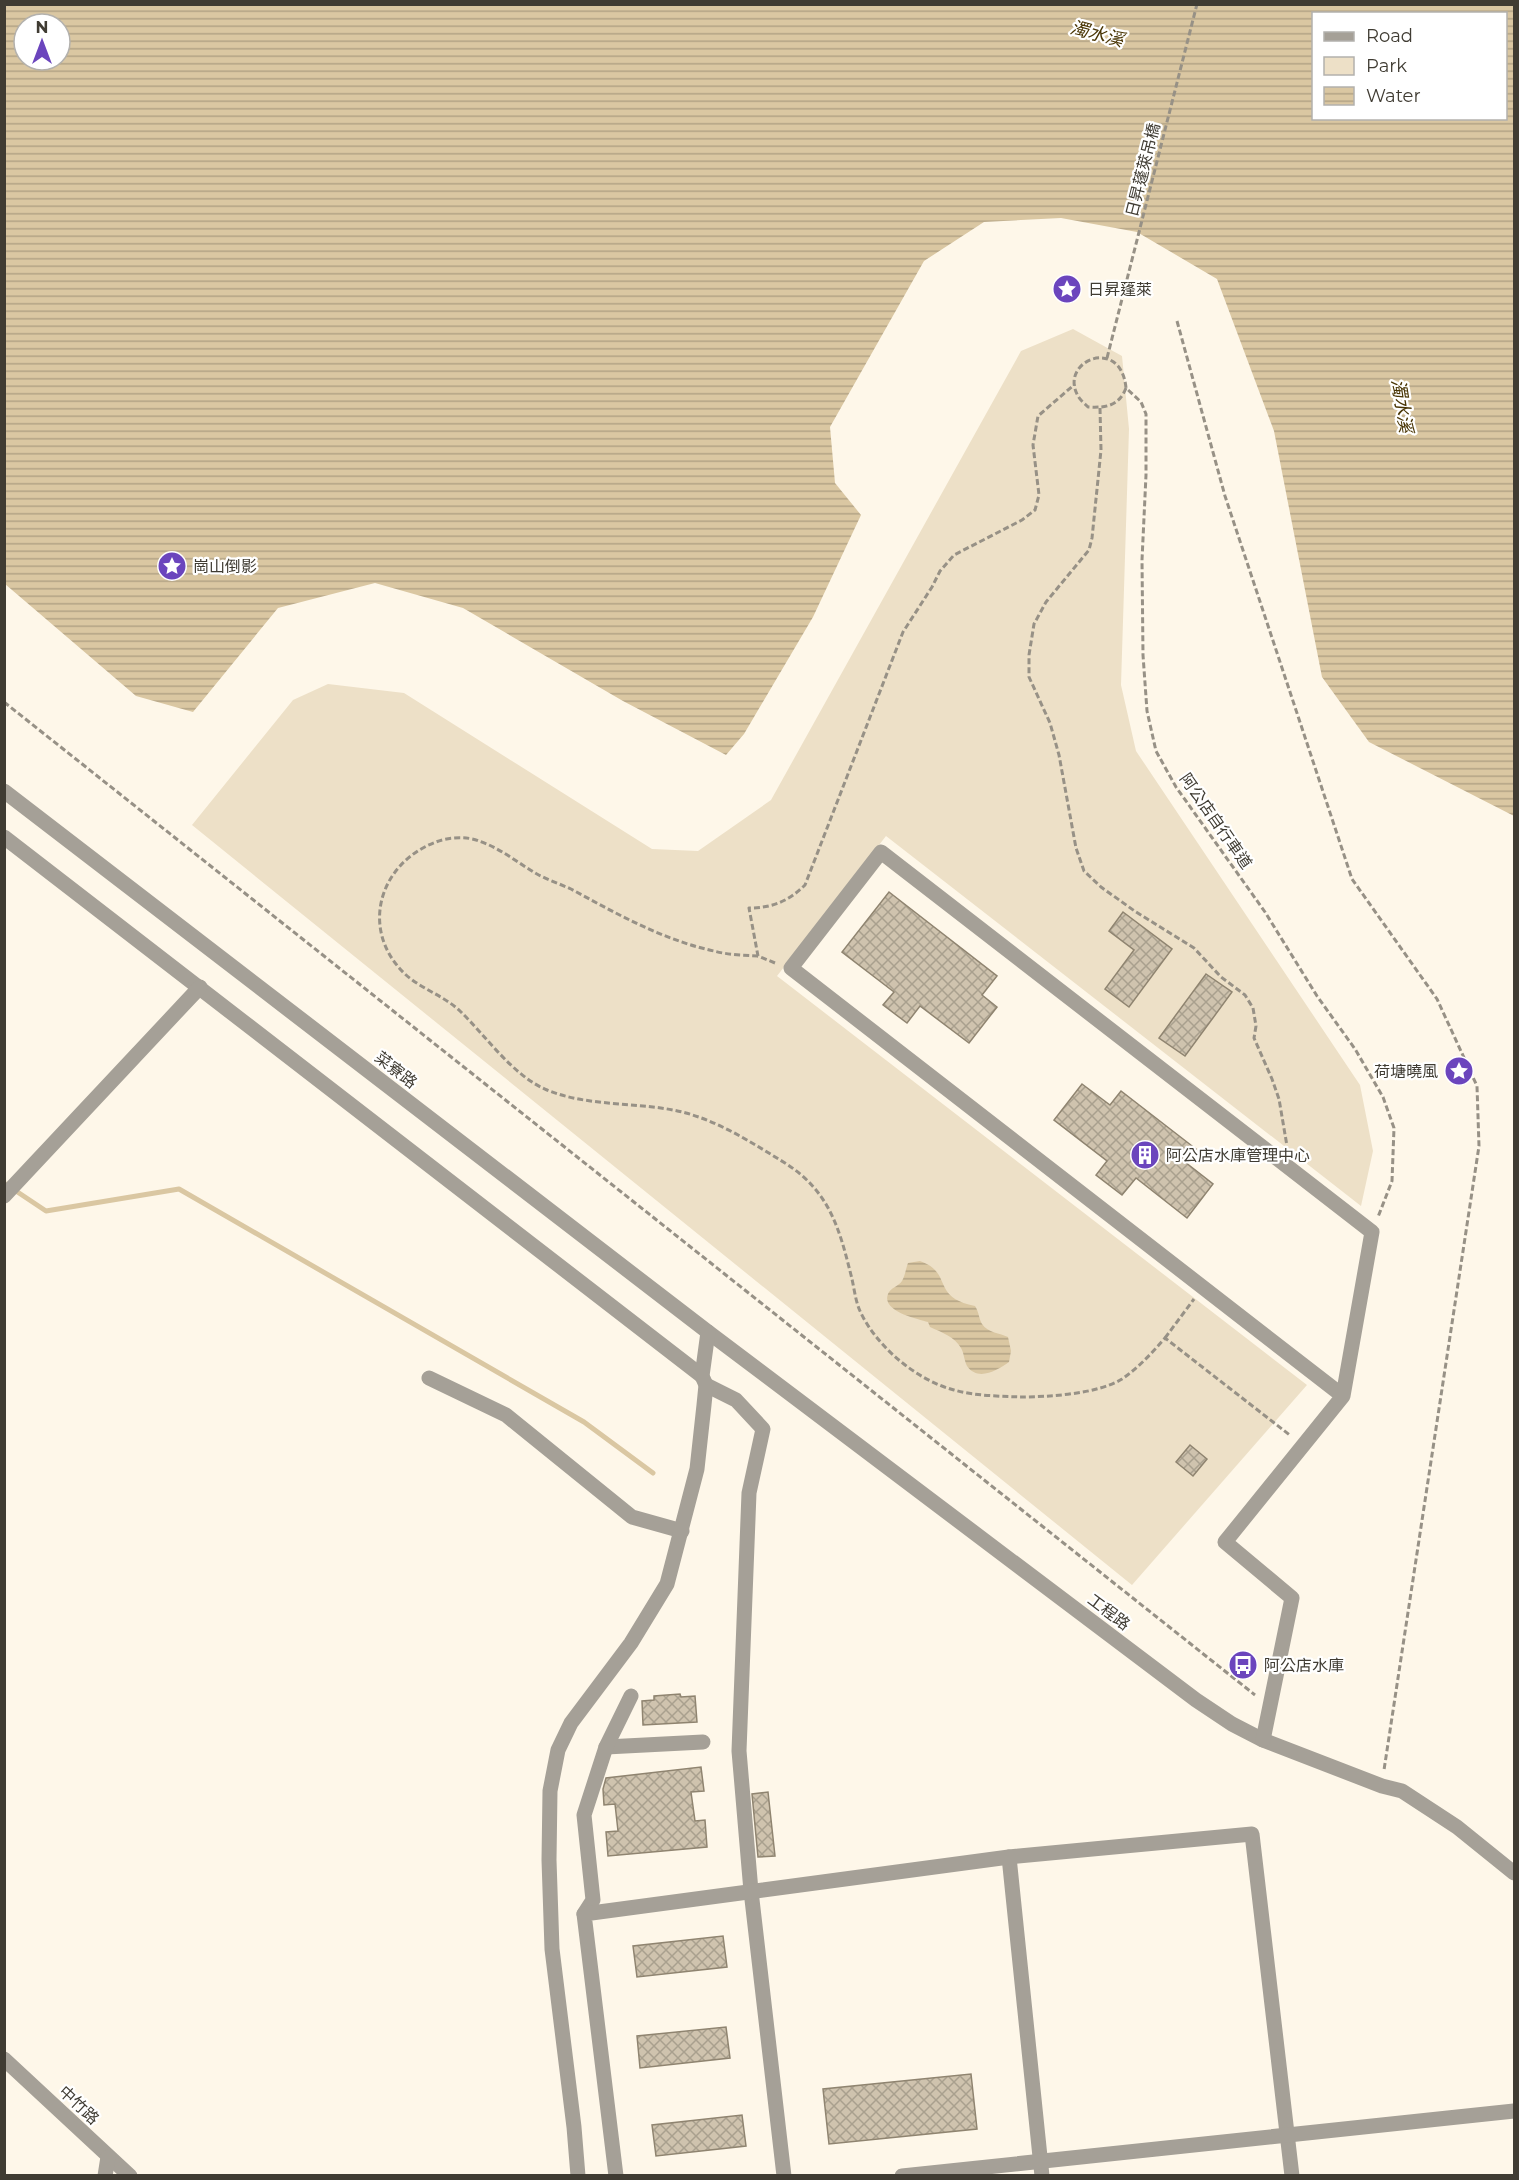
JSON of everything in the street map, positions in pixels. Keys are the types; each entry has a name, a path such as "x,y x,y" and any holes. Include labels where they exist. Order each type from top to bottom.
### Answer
{"street":[{"name":"菜寮路","path":"4,791 708,1332"},
{"path":"4,837 200,987 704,1381 736,1400 763,1429 749,1493 739,1751 751,1890 784,2175"},
{"path":"1263,1740 1292,1598 1225,1542 1343,1396 1372,1232 881,852 791,968 1343,1396"},
{"path":"4,1196 200,987"},
{"name":"工程路","path":"708,1332 1196,1700 1232,1724 1263,1740 1382,1786 1402,1791 1448,1821 1515,1873"},
{"path":"578,2175 552,1949 549,1860 550,1791 558,1750 571,1723 632,1643 667,1584 697,1469 704,1405 708,1332"},
{"path":"429,1378 506,1415 632,1517 682,1531"},
{"path":"616,2175 584,1914 593,1900 584,1815 606,1747 631,1696"},
{"path":"606,1747 703,1742"},
{"path":"584,1914 1009,1857 1252,1834 1292,2175"},
{"path":"1009,1857 1042,2175"},
{"name":"中竹路","path":"4,2059 130,2175"},
{"path":"902,2175 1515,2111"},
{"path":"105,2175 108,2157"}],"path":[{"name":"日昇蓬萊吊橋","path":"1107,358 1197,4"},
{"path":"1177,321 1225,496 1352,879 1437,999 1478,1086 1479,1146 1382,1786"},
{"path":"1107,358 1088,359 1076,370 1075,384 1078,396 1088,407 1100,408 1114,405 1122,397 1126,388"},
{"name":"阿公店自行車道","path":"1107,358 1119,364 1125,376 1126,388 1141,402 1146,414 1142,560 1143,655 1147,711 1156,751 1176,787 1265,912 1317,996 1355,1049 1383,1097 1394,1128 1392,1181 1372,1232"},
{"path":"758,956 749,908 772,906 793,898 805,885 903,632 940,571 954,555 1022,520 1035,510 1039,495 1034,445 1038,416 1075,384"},
{"path":"1100,408 1101,450 1089,550 1046,602 1034,624 1029,655 1029,677 1050,723 1059,755 1071,824 1084,871 1101,887 1136,912 1194,948 1221,977 1245,995 1253,1008 1256,1026 1254,1038 1272,1079 1283,1117 1287,1143 1287,1166"},
{"path":"4,702 1271,1707"},
{"path":"791,968 758,956 718,952 688,945 661,934 540,875 476,839 438,841 418,851 403,863 389,881 382,899 379,922 382,943 392,959 422,988 450,1002 508,1062 530,1081 549,1091 579,1098 648,1106 696,1116 719,1124 790,1167 818,1190 838,1226 858,1309 878,1340 901,1362 930,1380 953,1390 997,1396 1040,1397 1077,1393 1119,1381 1147,1358 1165,1338 1203,1287"},
{"path":"1165,1338 1302,1445"}],"green space":[{"path":"1073,329 1122,356 1129,429 1121,685 1136,751 1360,1085 1373,1151 1361,1206 886,836 777,976 1307,1385 1132,1585 192,825 293,700 328,684 404,693 652,849 698,851 771,800 1021,351"}],"water":[{"name":"濁水溪","path":"5,4 1514,5 1514,816 1369,742 1322,677 1274,431 1217,279 1137,232 1061,218 984,222 924,261 830,427 835,483 861,515 813,617 744,734 726,755 623,701 463,608 375,583 278,608 193,712 136,696 5,584"},
{"path":"920,1261 937,1272 952,1297 975,1306 985,1327 1008,1337 1011,1351 1009,1362 988,1373 972,1371 967,1366 961,1348 951,1338 930,1327 928,1322 901,1313 890,1305 887,1300 888,1294 902,1281 908,1263"}],"building":[{"path":"889,892 997,976 982,995 997,1007 969,1043 920,1006 907,1023 883,1005 894,992 842,952"},
{"path":"1123,912 1172,949 1129,1007 1105,989 1134,950 1109,931"},
{"path":"1206,974 1232,992 1185,1056 1159,1038"},
{"name":"阿公店水庫管理中心","path":"1082,1084 1110,1105 1121,1091 1196,1149 1185,1162 1213,1184 1187,1218 1136,1178 1122,1195 1096,1175 1107,1161 1054,1120"},
{"path":"1190,1445 1207,1459 1193,1476 1176,1462"},
{"path":"680,1694 681,1697 695,1696 697,1722 643,1725 642,1701 654,1700 654,1696"},
{"path":"701,1767 704,1791 691,1792 695,1821 705,1820 707,1847 608,1856 606,1832 618,1831 615,1804 604,1805 603,1789 606,1778"},
{"path":"768,1792 775,1856 758,1857 752,1794"},
{"path":"723,1936 727,1967 637,1977 633,1946"},
{"path":"726,2027 730,2058 640,2068 637,2036"},
{"path":"971,2074 977,2129 829,2144 823,2089"},
{"path":"742,2115 746,2146 656,2156 652,2125"}],"waterway":[{"path":"4,1183 46,1211 179,1189 584,1422 653,1473"}],"place":[{"name":"日昇蓬萊","path":"1067,289"},
{"name":"崗山倒影","path":"172,566"},
{"name":"荷塘曉風","path":"1459,1071"},
{"name":"阿公店水庫管理中心","path":"1145,1155"},
{"name":"阿公店水庫","path":"1243,1665"}]}
